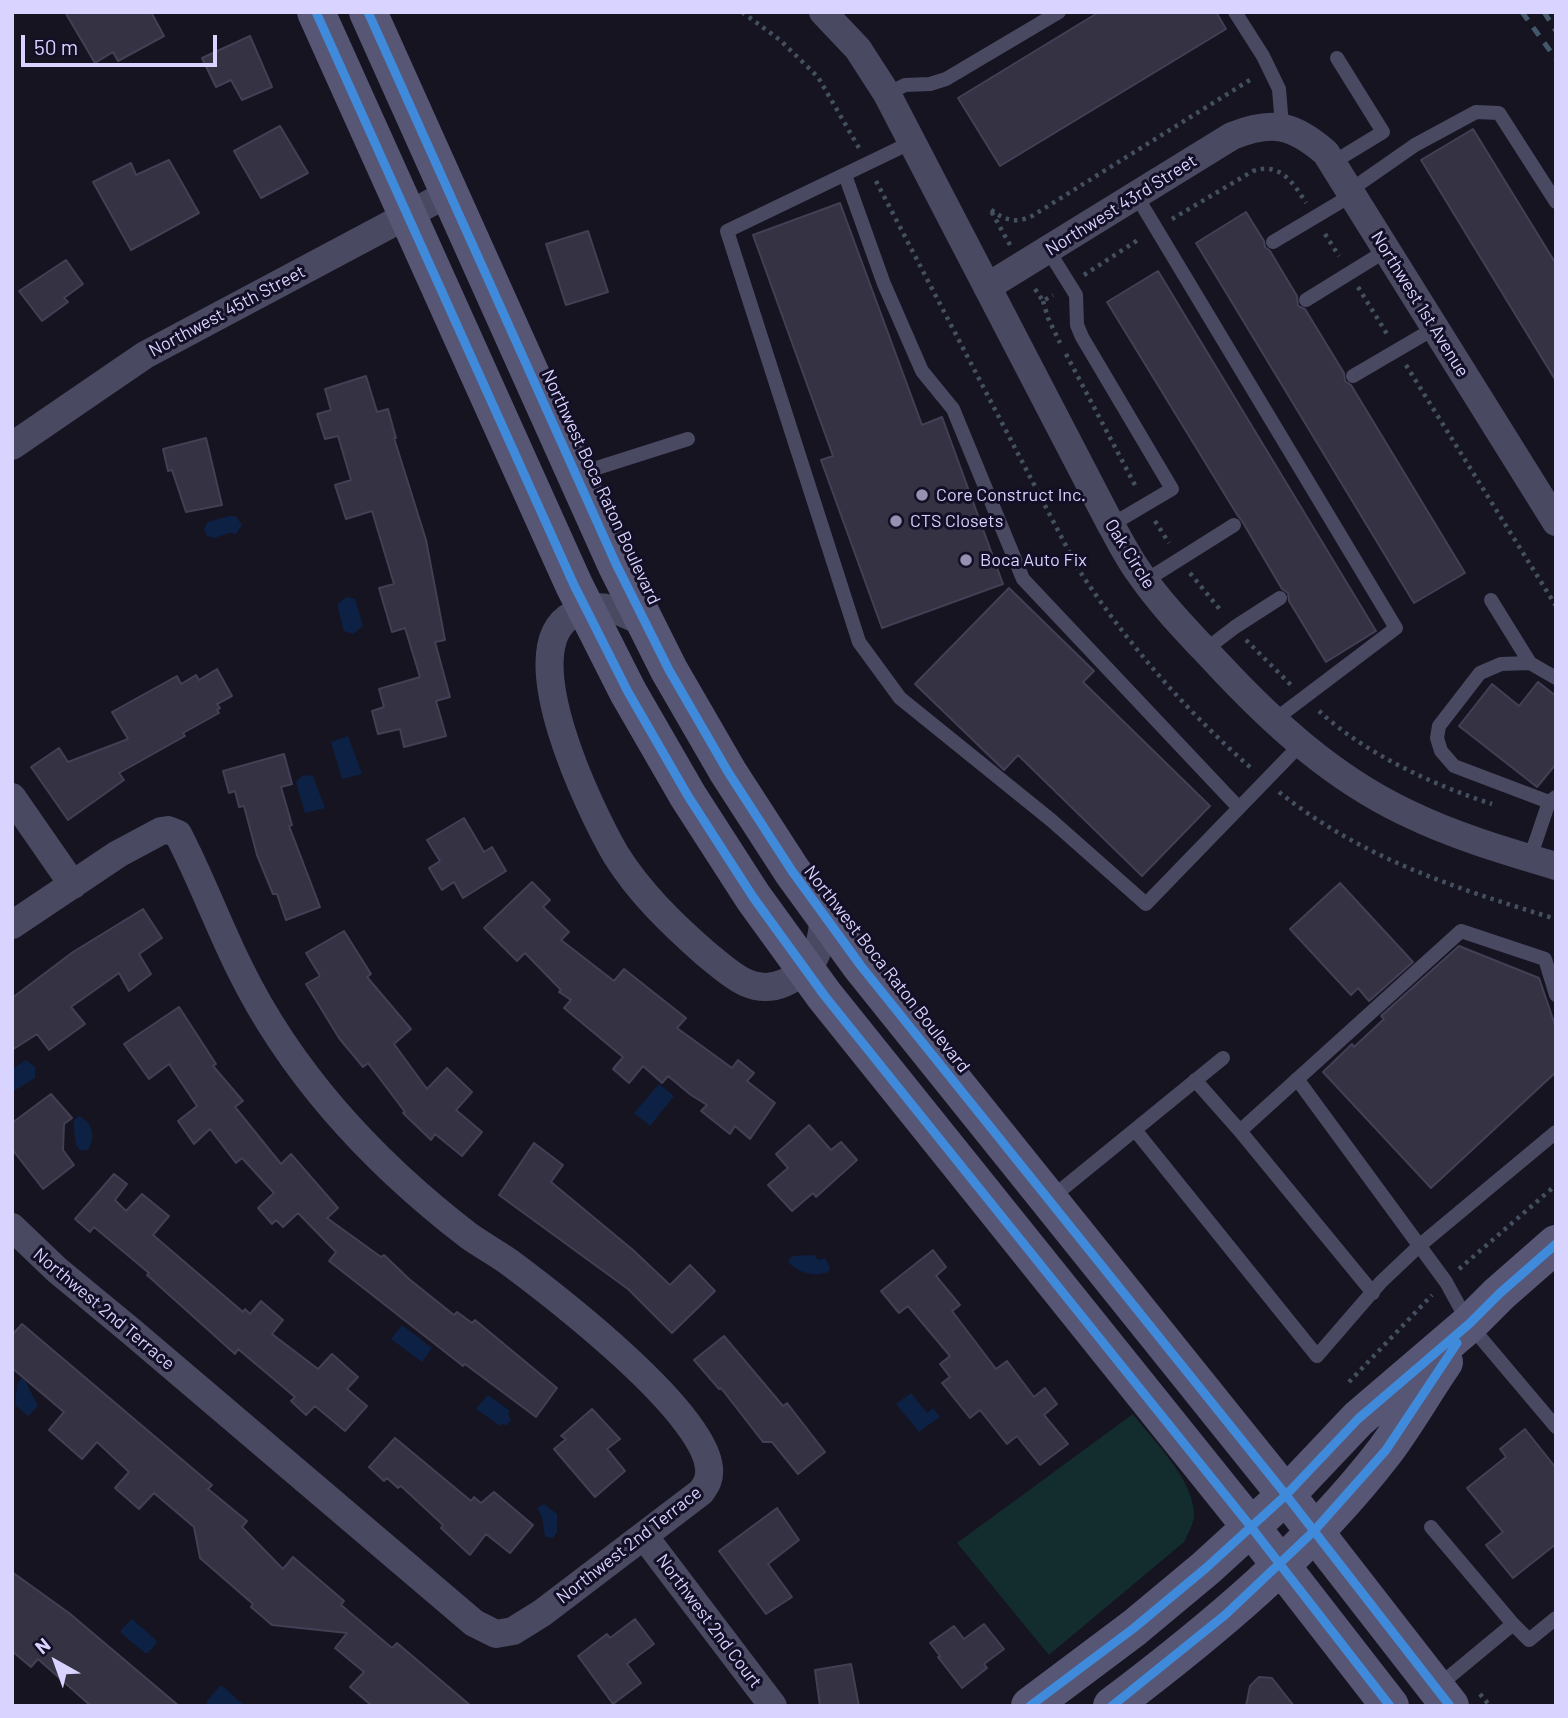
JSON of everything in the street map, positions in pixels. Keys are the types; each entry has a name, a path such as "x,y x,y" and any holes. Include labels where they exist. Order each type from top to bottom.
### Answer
{"street":[{"path":"316,12 586,608 628,692 688,796 753,897 806,971 1251,1527 1390,1706"},
{"name":"Northwest Boca Raton Boulevard","path":"369,12 616,564 669,670 728,772 792,871 869,977 1286,1495 1443,1697"},
{"name":"Oak Circle","path":"823,12 858,49 887,94 1111,525 1145,580 1169,611 1273,721 1300,745 1352,782 1404,812 1458,835 1543,862"},
{"name":"Northwest 1st Avenue","path":"1269,126 1306,136 1326,153 1556,522"},
{"name":"Northwest 43rd Street","path":"987,287 1232,136 1269,126"},
{"name":"Northwest 45th Street","path":"12,446 145,355 451,192"},
{"path":"646,624 622,611 603,606 586,608 569,616 562,623 551,646 548,670 553,701 567,748 583,788 617,856 657,909 732,975 748,985 759,988 779,985 806,971 817,955 824,915"},
{"path":"12,797 73,885 12,925"},
{"name":"Northwest 2nd Terrace","path":"12,1227 57,1270 474,1623 496,1634 513,1631 644,1536 701,1492 709,1481 709,1465 700,1443 679,1411 596,1331 507,1261 470,1237 371,1153 323,1098 273,1029 240,970 187,851 174,831 161,831 118,854 73,885"},
{"path":"1030,1706 1153,1613 1251,1527 1286,1495 1358,1419 1469,1324 1555,1245"},
{"path":"1112,1706 1188,1647 1280,1566 1314,1531 1386,1450 1469,1324"},
{"name":"Northwest 2nd Court","path":"644,1536 773,1706"}],"lane":[{"path":"887,94 905,85 930,84 946,79 1059,12"},
{"path":"1235,12 1279,89 1269,126"},
{"path":"1332,163 1383,132 1337,58"},
{"path":"1273,242 1351,193 1415,145 1476,112 1499,113 1556,202"},
{"path":"912,142 727,230 859,642 900,698 1051,820 1146,904 1300,745"},
{"path":"845,175 884,285 922,371 953,409 1023,579 1239,808"},
{"path":"1136,195 1396,628 1273,721"},
{"path":"1048,250 1076,295 1077,325 1082,337 1172,489 1111,525"},
{"path":"1306,300 1387,250"},
{"path":"1353,376 1435,328"},
{"path":"576,474 688,439"},
{"path":"1145,580 1234,525"},
{"path":"1205,650 1280,597"},
{"path":"1491,600 1530,663 1556,678"},
{"path":"1530,663 1501,664 1480,673 1439,726 1437,738 1441,751 1454,766 1553,800 1543,862"},
{"path":"1240,1131 1461,931 1545,959 1556,995"},
{"path":"1049,1200 1223,1058"},
{"path":"1297,1079 1446,1282 1469,1324 1556,1427"},
{"path":"1195,1080 1373,1293"},
{"path":"1135,1130 1317,1356 1419,1246 1556,1132"},
{"path":"1431,1527 1529,1640 1556,1618"},
{"path":"1443,1697 1513,1624"}],"path":[{"path":"1269,68 1032,216 1013,221 1004,219 990,209 1043,301 1156,228 1253,171 1263,168 1283,173 1290,179 1350,273 1556,606"},
{"path":"1346,1385 1464,1263 1556,1185"}],"green space":[{"path":"1133,1414 1181,1476 1193,1504 1192,1523 1184,1542 1049,1655 957,1543"}],"water":[{"path":"236,516 242,525 236,534 229,533 214,538 207,536 204,529 208,522"},
{"path":"347,597 355,599 363,626 353,634 344,631 337,604"},
{"path":"348,736 362,774 342,779 331,742"},
{"path":"303,775 313,776 325,808 305,813 296,782"},
{"path":"26,1060 35,1067 35,1078 12,1092 12,1069"},
{"path":"659,1084 674,1096 650,1126 634,1113"},
{"path":"79,1116 87,1122 92,1131 88,1150 80,1150 76,1145 73,1121"},
{"path":"814,1255 818,1260 825,1258 830,1267 828,1272 806,1273 788,1262 792,1256"},
{"path":"402,1325 432,1348 422,1362 391,1339"},
{"path":"24,1379 38,1406 28,1416 15,1405 17,1384"},
{"path":"911,1393 927,1413 933,1408 940,1417 919,1432 896,1404"},
{"path":"488,1395 510,1411 508,1414 511,1420 507,1425 500,1426 476,1409"},
{"path":"544,1504 557,1514 557,1532 553,1538 545,1537 542,1517 537,1508"},
{"path":"132,1619 156,1640 157,1643 148,1653 121,1633"},
{"path":"220,1686 246,1706 210,1706 206,1702"}],"building":[{"path":"65,12 151,12 164,36 118,61 113,52 95,63"},
{"path":"1099,12 1216,12 1226,29 1000,166 958,98"},
{"path":"250,36 272,87 242,100 231,80 216,87 202,58"},
{"path":"280,126 308,173 261,198 234,151"},
{"path":"1473,129 1556,264 1556,381 1421,160"},
{"path":"169,160 199,213 131,250 93,182 131,163 136,175"},
{"path":"840,203 922,425 942,417 1003,584 882,628 821,460 833,456 753,235"},
{"path":"1246,212 1297,296 1298,306 1305,309 1344,373 1345,381 1351,385 1465,573 1414,603 1196,243"},
{"path":"588,231 608,292 566,305 546,244"},
{"path":"66,260 83,284 64,298 68,302 42,321 19,291"},
{"path":"1158,271 1376,631 1326,662 1289,601 1288,593 1282,589 1107,302"},
{"path":"366,376 377,412 388,409 394,438 426,540 445,640 435,642 450,697 436,701 446,736 404,747 400,729 378,734 372,711 384,707 379,689 420,677 405,628 392,632 379,588 394,584 372,511 346,519 335,485 351,480 338,436 325,439 317,414 331,410 325,389"},
{"path":"206,438 222,505 186,512 172,470 168,471 163,449"},
{"path":"1009,588 1094,671 1083,682 1210,806 1142,876 1018,755 1004,770 915,684"},
{"path":"217,669 232,696 217,704 219,713 183,733 185,736 119,773 124,780 68,820 31,767 59,748 68,762 128,739 112,712 177,676 181,684 196,675 199,680"},
{"path":"1538,682 1556,696 1556,764 1537,787 1459,726 1492,684 1519,706"},
{"path":"284,754 292,784 281,787 292,825 289,826 320,907 286,920 277,894 273,894 257,855 244,806 239,807 235,791 229,793 223,771"},
{"path":"464,818 484,852 492,847 506,871 463,898 454,882 442,890 429,868 440,861 427,840"},
{"path":"532,882 550,900 543,907 569,932 561,940 614,981 624,969 686,1018 677,1028 732,1068 738,1060 754,1073 747,1081 775,1103 750,1139 735,1126 730,1134 701,1111 707,1105 668,1076 662,1083 643,1066 629,1083 613,1069 623,1057 564,1008 571,1000 559,992 561,990 525,953 517,961 484,928"},
{"path":"1340,883 1413,962 1369,1001 1358,988 1351,995 1290,929"},
{"path":"143,909 162,938 139,954 151,974 129,991 119,973 71,1007 85,1024 49,1050 37,1034 12,1050 12,998 73,952"},
{"path":"344,931 371,974 367,977 411,1029 394,1044 427,1089 447,1068 472,1092 456,1110 482,1132 462,1156 435,1134 431,1140 403,1113 405,1112 368,1063 363,1067 339,1038 306,984 320,976 306,953"},
{"path":"1459,946 1539,978 1556,1028 1556,1072 1431,1188 1323,1072 1352,1044 1354,1047 1384,1019 1381,1016"},
{"path":"179,1007 216,1064 213,1066 243,1101 235,1107 281,1164 291,1154 338,1208 327,1218 381,1257 384,1255 454,1315 457,1312 472,1323 475,1320 557,1388 536,1417 465,1364 463,1366 329,1261 336,1252 298,1213 283,1227 276,1220 272,1224 258,1208 274,1193 242,1158 236,1163 210,1129 194,1144 178,1121 197,1106 169,1064 149,1079 124,1044"},
{"path":"51,1094 72,1118 64,1124 63,1150 74,1165 43,1189 12,1149 12,1123"},
{"path":"809,1125 831,1150 841,1142 857,1160 816,1197 813,1193 792,1211 768,1185 788,1168 776,1154"},
{"path":"534,1143 563,1165 551,1182 633,1250 670,1285 690,1265 715,1291 672,1333 628,1289 499,1195"},
{"path":"114,1174 127,1184 115,1200 126,1211 142,1194 169,1216 153,1235 243,1312 245,1309 250,1314 261,1301 283,1320 272,1334 318,1369 332,1354 358,1377 347,1389 367,1406 345,1431 315,1406 306,1415 291,1401 295,1397 238,1349 235,1354 147,1275 149,1273 94,1227 90,1232 75,1219"},
{"path":"933,1250 946,1267 936,1276 960,1305 952,1311 996,1369 1007,1361 1034,1397 1045,1388 1057,1404 1044,1415 1068,1444 1040,1465 1017,1436 1007,1444 980,1410 970,1418 942,1383 950,1377 940,1364 950,1356 908,1306 899,1313 881,1291"},
{"path":"22,1324 212,1485 208,1489 247,1521 242,1527 283,1569 293,1557 344,1601 341,1605 392,1648 397,1643 471,1706 372,1706 350,1687 364,1672 335,1648 347,1633 272,1625 251,1607 253,1604 200,1558 194,1527 154,1493 139,1509 115,1488 129,1472 97,1442 82,1459 49,1430 64,1412 12,1368 12,1335"},
{"path":"724,1336 783,1406 787,1403 825,1452 798,1474 772,1442 763,1442 721,1388 719,1389 694,1360"},
{"path":"592,1409 620,1439 607,1449 625,1471 595,1497 554,1449 566,1439 561,1436"},
{"path":"1525,1429 1556,1468 1556,1544 1513,1578 1486,1545 1503,1532 1467,1488 1506,1457 1500,1449"},
{"path":"395,1438 471,1501 474,1497 481,1503 494,1492 533,1525 510,1553 486,1534 470,1555 441,1528 443,1525 401,1486 398,1488 387,1478 384,1481 369,1467"},
{"path":"777,1508 799,1540 768,1564 792,1597 766,1614 719,1551"},
{"path":"12,1572 69,1613 179,1706 91,1706 38,1659 31,1667 12,1651"},
{"path":"635,1619 654,1644 627,1664 641,1683 613,1704 578,1656 607,1634 610,1638"},
{"path":"984,1624 1004,1649 984,1664 987,1668 962,1688 930,1643 954,1626 964,1639"},
{"path":"851,1664 859,1706 820,1706 815,1670"},
{"path":"1259,1677 1272,1678 1294,1706 1246,1706 1250,1686"}],"railway":[{"path":"1522,12 1556,59"},
{"path":"1544,12 1556,31"}],"cycle path":[{"path":"316,12 574,585 628,692 688,796 753,897 824,995 1251,1527 1390,1706"},
{"path":"368,12 616,564 669,670 728,772 792,871 861,966 1286,1495 1450,1706"},
{"path":"1030,1706 1134,1628 1206,1568 1286,1495 1358,1419 1469,1324 1556,1244"},
{"path":"1112,1706 1225,1615 1314,1531 1386,1450 1457,1343"}],"place":[{"name":"Core Construct Inc.","path":"922,495"},
{"name":"CTS Closets","path":"896,521"},
{"name":"Boca Auto Fix","path":"966,560"}]}
